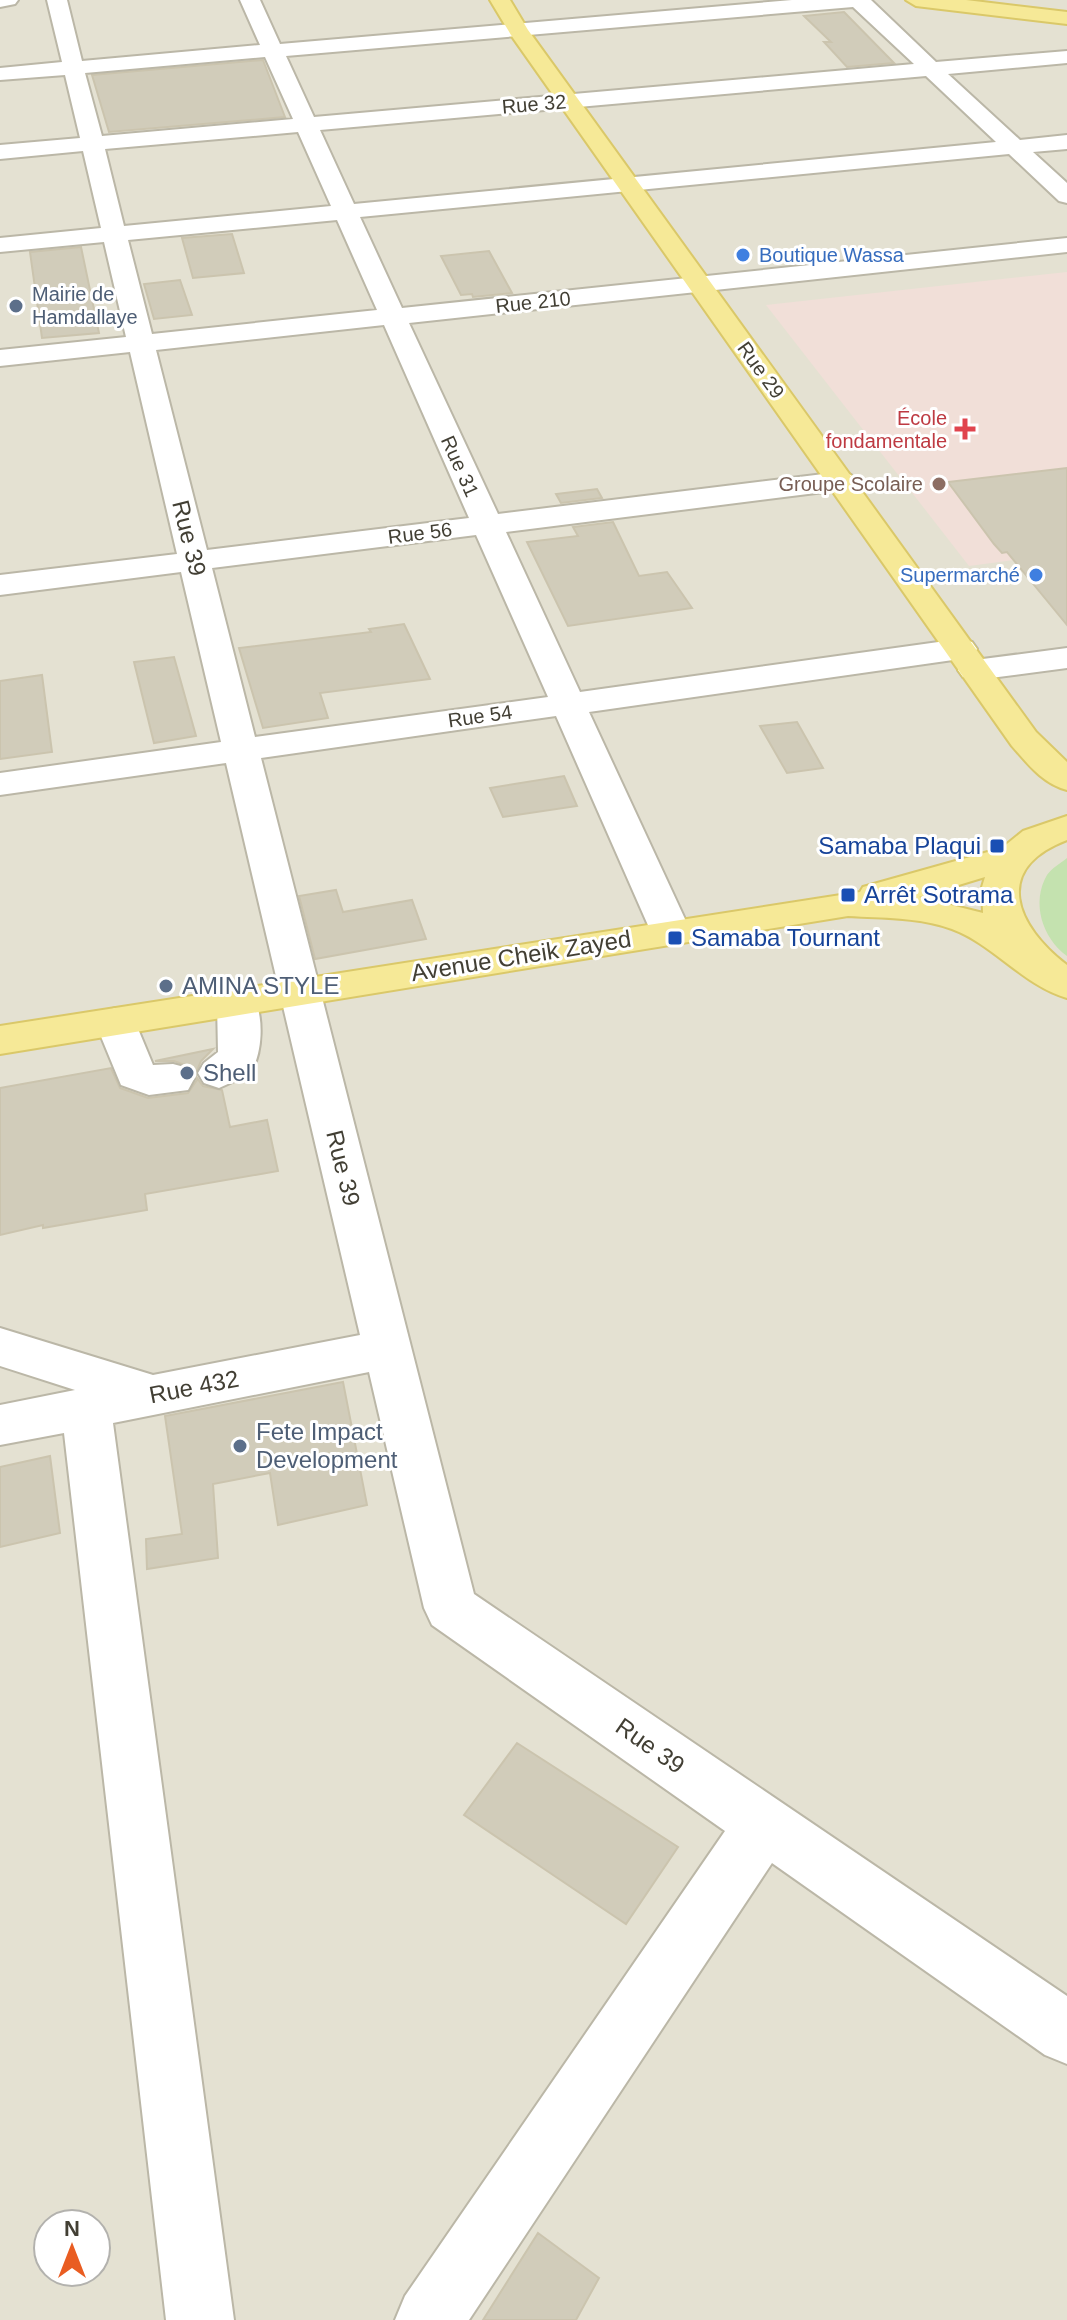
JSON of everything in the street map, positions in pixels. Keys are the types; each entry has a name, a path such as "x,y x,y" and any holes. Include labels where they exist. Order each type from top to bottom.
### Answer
{"main road":[{"name":"Rue 29","path":"500,0 518,31 1024,739 1049,766 1067,779"},
{"path":"916,0 1067,18"},
{"name":"Rue 29","path":"1024,739 1039,803 1022,849 1001,880 1000,907 1010,934 1032,960"},
{"path":"848,904 1022,849 1067,827"},
{"name":"Avenue Cheik Zayed","path":"0,1040 848,904 905,906 965,919 1067,984"}],"street":[{"path":"0,1 8,0"},
{"name":"Rue 39","path":"57,0 451,1608 1067,2033"},
{"name":"Rue 31","path":"250,0 671,932"},
{"path":"0,74 860,1 1067,196"},
{"name":"Rue 32","path":"0,152 1067,57"},
{"path":"0,245 1067,142"},
{"name":"Rue 210","path":"0,358 1067,245"},
{"name":"Rue 56","path":"0,585 840,481"},
{"name":"Rue 54","path":"0,784 568,704 968,660 1067,658"},
{"path":"219,1073 235,1064 239,1052 237,1002"},
{"path":"116,1022 136,1075 149,1080 173,1079"},
{"path":"0,1347 155,1395"},
{"name":"Rue 432","path":"0,1425 387,1349"},
{"path":"86,1408 200,2320"},
{"path":"429,2320 764,1824"}],"shaded area":[{"path":"0,0 1067,0 1067,2320 0,2320"},
{"name":"École fondamentale","path":"1067,272 1067,553 969,566 766,305"}],"green space":[{"path":"1067,858 1067,956 1045,930 1040,897 1047,875"}],"building":[{"path":"844,12 894,63 847,67 824,42 831,42 804,16"},
{"path":"263,60 285,117 109,132 92,75"},
{"path":"232,234 244,273 193,278 182,238"},
{"path":"81,247 99,333 42,338 30,252"},
{"path":"489,251 512,293 473,297 472,294 461,295 441,256"},
{"path":"180,280 192,315 154,319 144,284"},
{"path":"1067,468 1067,625 1007,552 1002,553 994,544 948,482"},
{"path":"597,489 602,498 561,503 556,494"},
{"path":"613,522 639,576 667,572 692,608 568,626 527,542 578,536 573,527"},
{"path":"404,624 430,679 320,693 328,718 263,728 239,648 371,632 369,629"},
{"path":"174,657 196,736 154,743 134,662"},
{"path":"42,675 52,752 0,759 0,681"},
{"path":"797,722 823,768 787,773 760,726"},
{"path":"564,776 577,806 503,817 490,788"},
{"path":"336,890 343,912 412,900 426,939 315,959 299,896"},
{"path":"213,1049 201,1061 195,1075 203,1086 222,1090 230,1127 267,1120 278,1171 145,1194 147,1210 43,1228 43,1225 0,1235 0,1088 111,1068 120,1088 148,1098 188,1093 197,1080 191,1067 174,1061 155,1061"},
{"path":"343,1382 367,1505 278,1525 270,1473 213,1484 218,1558 147,1569 146,1539 182,1534 165,1416"},
{"path":"50,1456 60,1533 0,1547 0,1467"},
{"path":"517,1743 678,1847 626,1924 464,1815"},
{"path":"538,2233 599,2278 576,2320 483,2320"}],"place":[{"name":"Boutique Wassa","path":"743,255"},
{"name":"Mairie de Hamdallaye","path":"16,306"},
{"name":"École fondamentale","path":"965,429"},
{"name":"Groupe Scolaire","path":"939,484"},
{"name":"Supermarché","path":"1036,575"},
{"name":"Samaba Plaqui","path":"997,846"},
{"name":"Arrêt Sotrama","path":"848,895"},
{"name":"Samaba Tournant","path":"675,938"},
{"name":"AMINA STYLE","path":"166,986"},
{"name":"Shell","path":"187,1073"},
{"name":"Fete Impact Development","path":"240,1446"}]}
